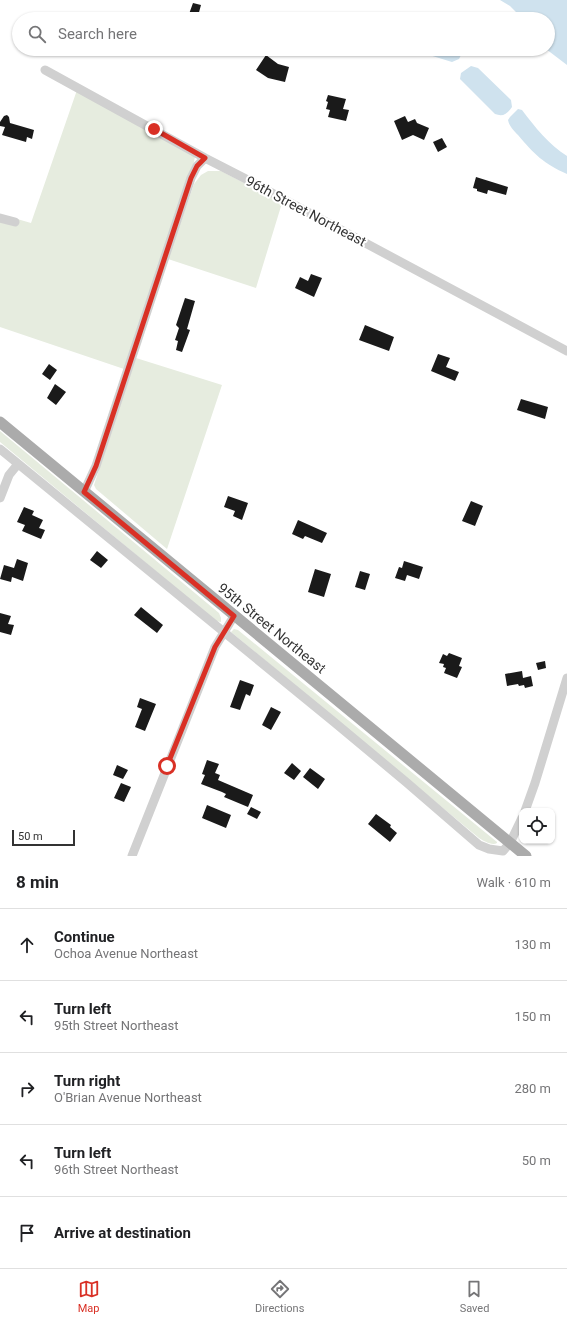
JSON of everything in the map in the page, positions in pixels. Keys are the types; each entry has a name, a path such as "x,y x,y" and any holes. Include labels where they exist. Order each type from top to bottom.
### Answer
{"main road":[{"name":"95th Street Northeast","path":"0,422 526,856"}],"street":[{"name":"96th Street Northeast","path":"45,70 205,158 567,351"},
{"path":"84,492 96,466 191,178 197,166 205,158"},
{"path":"0,218 14,222"},
{"path":"0,449 406,782 479,845 489,849 503,851 510,843 519,826"},
{"path":"0,498 9,475 18,464"},
{"path":"132,856 215,647 234,616"},
{"path":"525,808 535,782 567,678"}],"shaded area":[{"path":"77,90 195,156 124,369 0,327 0,214 31,223"},
{"path":"208,171 221,171 282,203 256,288 168,259 194,184 201,175"},
{"path":"136,358 222,385 167,549 96,489 94,485"},
{"path":"0,431 219,613 221,622 216,621 0,442"},
{"path":"234,629 238,630 497,843 490,844 479,838 231,632"}],"water":[{"path":"500,0 567,0 567,65 555,56 555,12 516,12"},
{"path":"432,56 460,56 459,59 452,62"},
{"path":"471,66 478,68 511,100 512,107 507,113 503,115 495,114 460,79 461,73"},
{"path":"518,109 522,110 548,141 567,156 567,174 540,158 529,148 512,128 508,120"}],"building":[{"path":"193,3 201,5 199,12 190,12"},
{"path":"265,56 278,64 289,67 285,82 268,78 256,70"},
{"path":"328,95 346,99 343,109 349,110 346,121 328,117 330,110 326,109 328,102 326,101"},
{"path":"7,115 10,123 34,130 32,139 27,137 26,142 2,135 5,127 0,126 0,122 4,116"},
{"path":"405,116 408,122 415,119 417,123 429,128 424,140 413,135 402,140 394,121"},
{"path":"442,138 447,147 438,152 433,142"},
{"path":"476,177 508,187 506,195 488,190 487,194 477,191 477,189 473,188"},
{"path":"311,274 322,278 314,297 295,288 300,277 308,281"},
{"path":"185,298 195,301 187,329 190,330 182,352 176,350 178,341 175,340 179,328 176,325"},
{"path":"365,325 394,337 389,351 359,340"},
{"path":"438,354 450,358 446,367 459,372 455,381 431,371"},
{"path":"49,364 57,370 50,380 42,374"},
{"path":"55,384 66,392 56,405 47,398"},
{"path":"521,399 548,407 545,419 517,410"},
{"path":"228,496 248,503 242,520 233,516 235,511 224,507"},
{"path":"471,501 483,506 475,526 462,521"},
{"path":"24,507 34,511 32,515 43,520 39,528 45,530 41,539 22,531 25,525 17,522"},
{"path":"298,520 327,533 322,543 305,536 303,539 292,534"},
{"path":"97,551 108,560 101,568 90,560"},
{"path":"17,559 28,563 23,581 12,577 11,582 0,579 4,565 14,568"},
{"path":"404,561 423,567 419,579 407,575 405,581 395,578 399,567 402,568"},
{"path":"315,569 331,574 324,597 308,592"},
{"path":"360,571 370,574 365,590 355,587"},
{"path":"141,607 163,625 157,633 134,615"},
{"path":"0,613 11,616 8,624 14,625 11,635 0,632"},
{"path":"449,653 462,658 459,666 462,667 457,678 444,673 446,668 443,667 444,664 439,663 443,654 447,656"},
{"path":"545,661 546,668 538,670 536,663"},
{"path":"522,671 523,678 531,676 533,686 525,688 524,685 519,686 518,684 507,686 505,674"},
{"path":"240,680 254,685 250,696 246,694 240,710 230,707"},
{"path":"140,698 156,704 145,731 135,727 142,709 137,707"},
{"path":"271,707 281,712 271,730 262,725"},
{"path":"207,760 219,764 215,773 220,775 218,780 253,795 248,807 224,797 226,794 222,792 201,784 205,775 202,774"},
{"path":"292,763 301,771 294,780 284,773"},
{"path":"117,765 128,770 123,779 113,775"},
{"path":"310,768 325,779 318,789 303,777"},
{"path":"121,783 131,787 124,802 114,798"},
{"path":"207,805 231,815 226,828 202,818"},
{"path":"251,807 261,812 257,819 247,814"},
{"path":"376,814 391,825 390,827 397,833 390,842 368,824"}],"route":[{"path":"154,129 205,158 197,166 191,178 96,466 84,492 234,616 215,647 167,766"}]}
